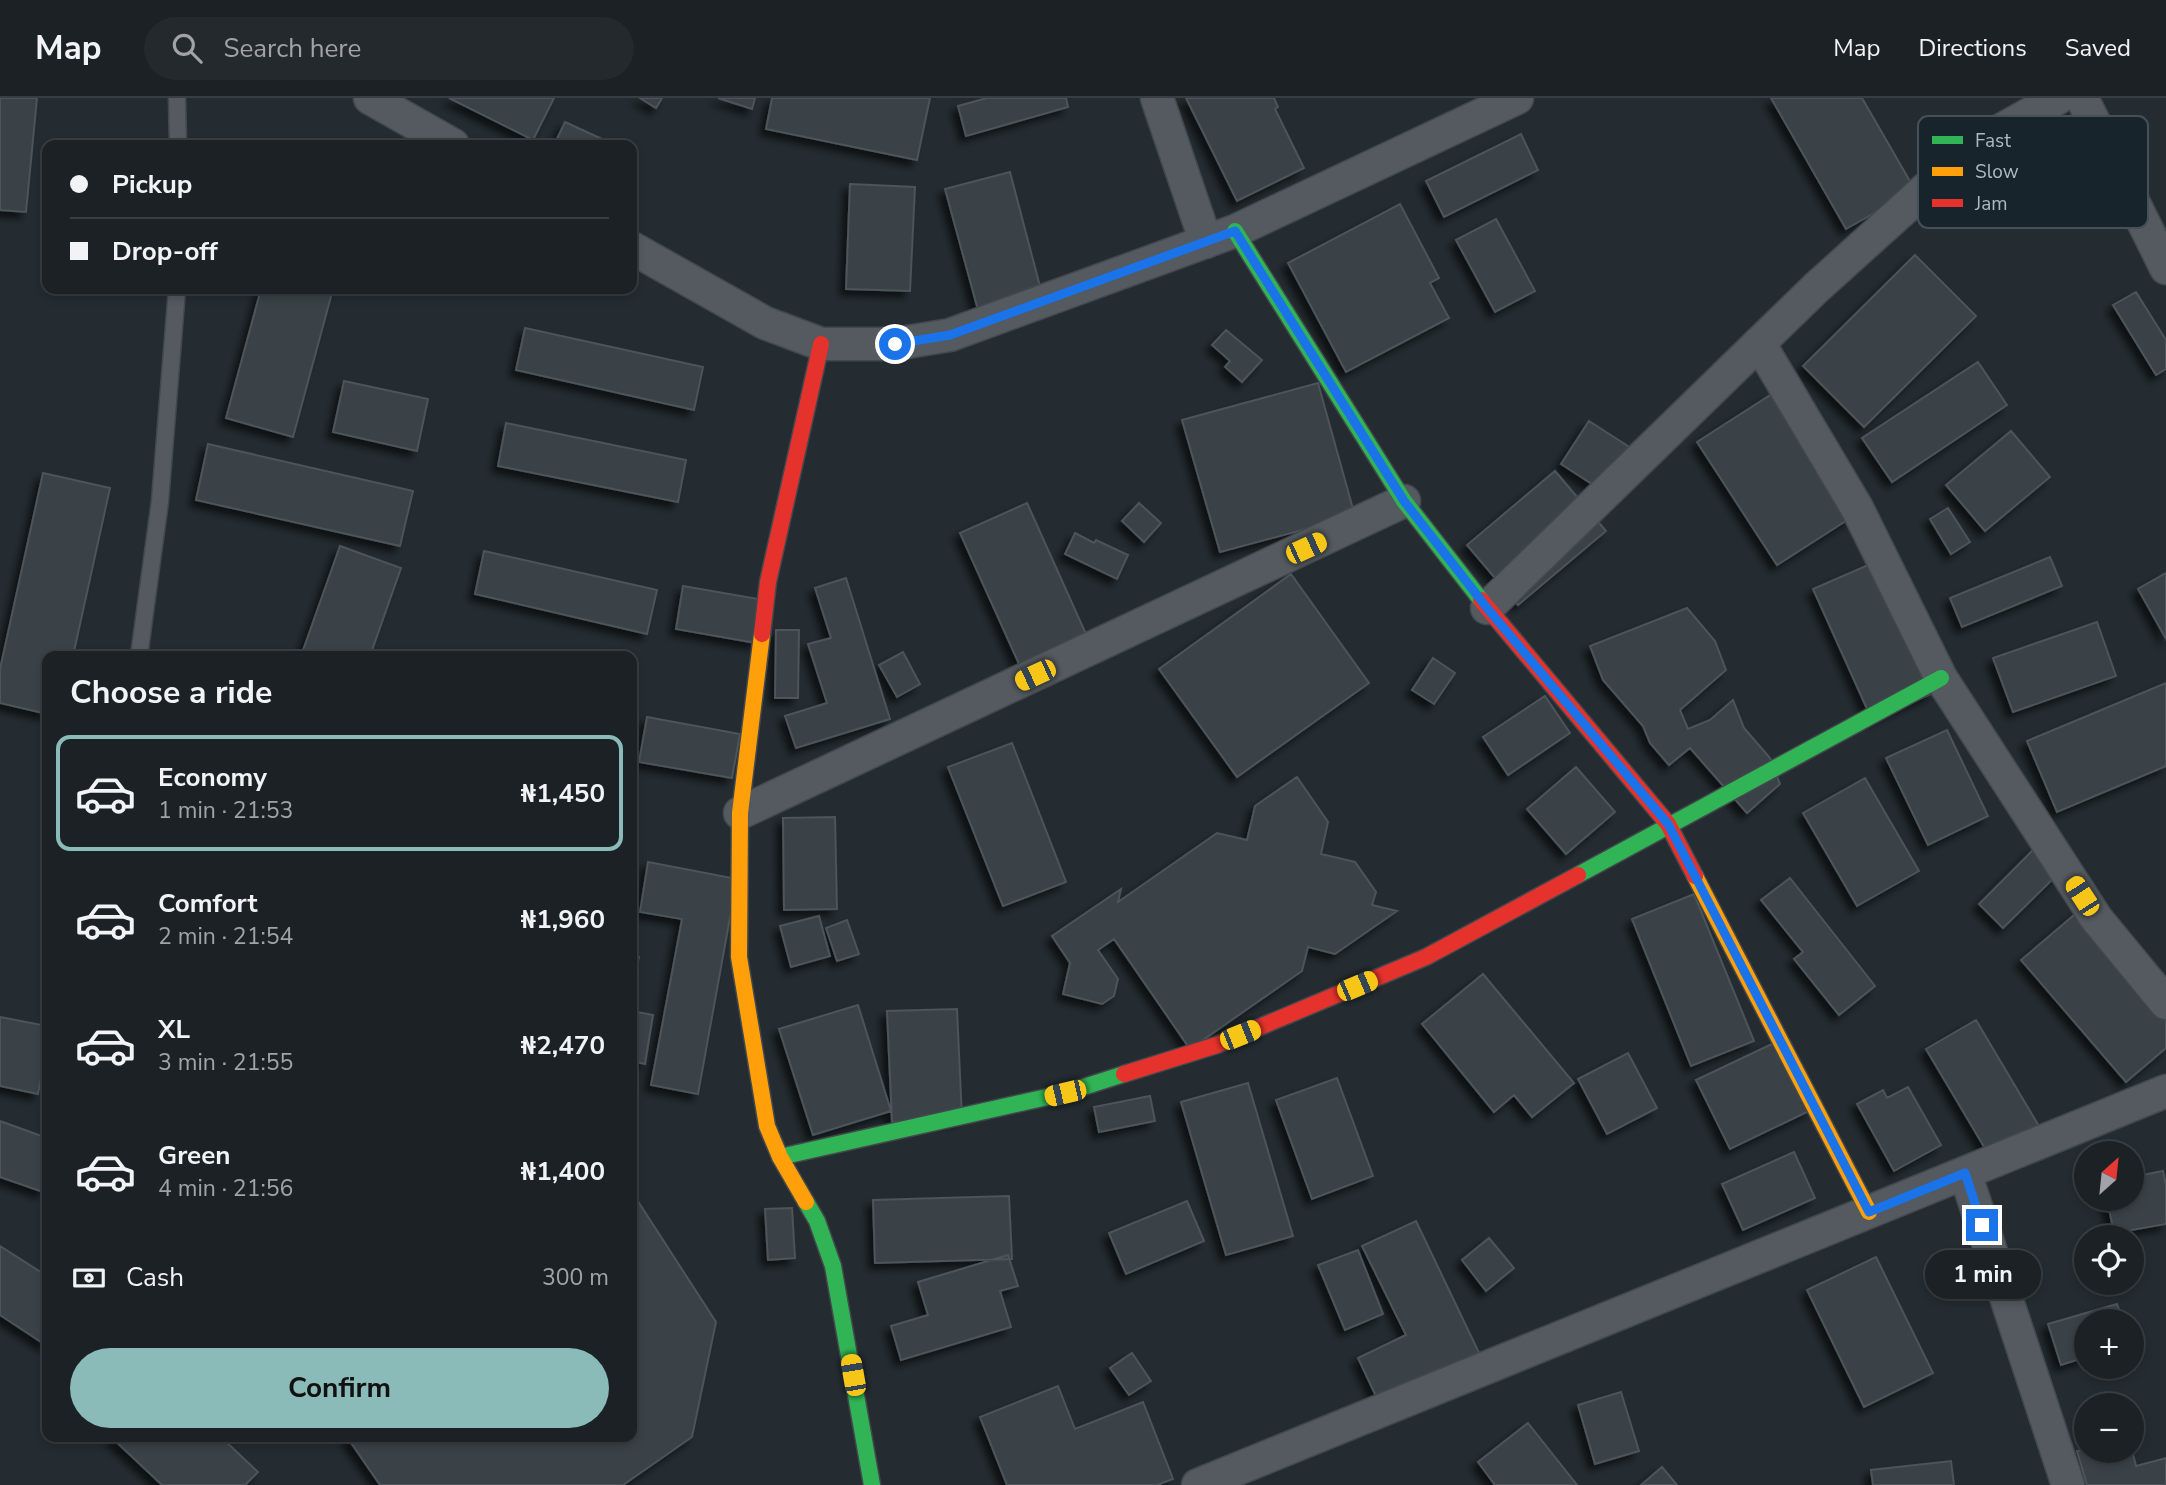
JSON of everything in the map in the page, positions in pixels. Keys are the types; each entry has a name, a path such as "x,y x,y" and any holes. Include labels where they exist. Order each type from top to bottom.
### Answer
{"street":[{"path":"370,98 444,140"},
{"path":"1157,98 1221,237 1404,501 1487,608 1668,824 1869,1212"},
{"path":"637,251 765,323 821,344 895,344 950,335 1221,237 1517,98"},
{"path":"2026,116 2058,98"},
{"path":"2082,98 2091,116"},
{"path":"1487,608 1816,288 1918,196"},
{"path":"2146,228 2166,268"},
{"path":"1759,343 1857,508 1941,678 2096,918 2166,1003"},
{"path":"821,344 768,582 740,813 739,957 766,1126 780,1157 817,1221 833,1266 872,1485"},
{"path":"740,813 1404,501"},
{"path":"780,1157 1065,1093 1217,1045 1426,957 1941,678"},
{"path":"1198,1485 2166,1091"},
{"path":"1965,1173 2068,1485"}],"lane":[{"path":"177,98 178,140"},
{"path":"140,651 160,501 177,294"}],"building":[{"path":"0,98 37,98 26,212 0,210"},
{"path":"449,98 554,98 533,140"},
{"path":"640,98 662,98 656,108"},
{"path":"718,98 755,98 752,109"},
{"path":"772,98 930,98 917,160 766,129"},
{"path":"987,98 1066,98 1068,107 966,136 958,106"},
{"path":"1186,98 1274,98 1278,107 1275,109 1304,168 1237,201"},
{"path":"1771,98 1862,98 1915,190 1846,229"},
{"path":"565,122 604,140 556,140"},
{"path":"1521,134 1538,170 1444,217 1426,181"},
{"path":"1010,172 1042,294 978,310 945,189"},
{"path":"850,184 915,187 910,291 846,289"},
{"path":"1400,204 1439,278 1430,283 1449,318 1346,372 1288,263"},
{"path":"1496,219 1535,291 1495,312 1456,240"},
{"path":"1915,255 1976,316 1864,427 1803,366"},
{"path":"2136,292 2166,340 2166,369 2156,375 2113,305"},
{"path":"260,294 332,294 293,437 226,418"},
{"path":"525,328 703,367 694,410 516,370"},
{"path":"1226,330 1262,360 1242,382 1225,367 1230,361 1212,345"},
{"path":"1978,362 2007,405 1892,482 1862,438"},
{"path":"344,381 428,399 417,451 333,432"},
{"path":"1318,383 1355,516 1220,552 1182,420"},
{"path":"1772,394 1852,517 1777,565 1697,442"},
{"path":"1589,421 1634,450 1606,493 1561,464"},
{"path":"506,423 686,460 678,502 498,466"},
{"path":"2011,431 2050,477 1985,531 1946,485"},
{"path":"208,444 413,491 400,546 196,500"},
{"path":"1555,471 1606,531 1518,605 1467,545"},
{"path":"43,473 110,488 74,651 42,651 42,713 0,703 0,669"},
{"path":"1027,503 1086,634 1019,664 960,533"},
{"path":"1139,503 1161,523 1144,542 1122,521"},
{"path":"1948,508 1970,542 1951,554 1930,519"},
{"path":"1075,533 1128,555 1117,579 1065,554"},
{"path":"340,546 401,568 372,651 303,651"},
{"path":"484,551 657,590 647,634 475,594"},
{"path":"2050,557 2062,586 1962,627 1950,598"},
{"path":"1875,562 1933,693 1872,720 1813,589"},
{"path":"2166,573 2166,639 2138,589"},
{"path":"1291,574 1369,683 1237,777 1159,669"},
{"path":"846,578 890,719 796,748 785,716 827,703 808,644 831,638 815,588"},
{"path":"683,586 764,600 756,643 676,629"},
{"path":"1687,608 1715,641 1726,670 1680,710 1688,729 1710,720 1733,700 1744,728 1770,758 1780,784 1747,813 1690,748 1669,765 1650,743 1643,726 1603,680 1590,646"},
{"path":"2097,622 2116,676 2013,712 1993,658"},
{"path":"776,630 799,630 798,698 775,698"},
{"path":"903,652 920,684 897,697 879,665"},
{"path":"1433,658 1455,673 1434,704 1412,690"},
{"path":"2166,683 2166,766 2057,812 2027,741"},
{"path":"1545,696 1570,733 1508,775 1483,737"},
{"path":"647,717 740,734 732,778 639,762"},
{"path":"1947,730 1988,816 1928,845 1886,758"},
{"path":"1012,743 1066,882 1003,906 948,767"},
{"path":"1576,767 1615,812 1566,854 1527,809"},
{"path":"1297,777 1328,822 1321,854 1355,862 1376,892 1372,905 1397,911 1335,954 1308,947 1302,971 1190,1049 1114,939 1098,950 1118,979 1114,996 1102,1004 1063,994 1070,963 1052,936 1121,889 1118,902 1217,833 1247,840 1255,806"},
{"path":"1865,778 1919,871 1857,906 1803,813"},
{"path":"835,817 837,909 784,910 783,818"},
{"path":"2035,848 2059,873 2003,928 1979,904"},
{"path":"648,862 737,879 698,1094 651,1085 682,919 640,912"},
{"path":"1790,878 1875,986 1839,1015 1794,959 1803,952 1761,900"},
{"path":"1694,894 1754,1041 1691,1066 1632,919"},
{"path":"2080,910 2166,1011 2166,1048 2126,1082 2021,960"},
{"path":"819,916 830,956 791,967 780,926"},
{"path":"847,920 859,954 837,961 826,928"},
{"path":"1483,974 1574,1083 1532,1117 1514,1095 1494,1112 1422,1024"},
{"path":"858,1005 891,1111 813,1135 779,1029"},
{"path":"957,1009 962,1119 892,1122 887,1011"},
{"path":"637,1012 653,1015 645,1064 637,1062"},
{"path":"0,1017 42,1025 42,1073 38,1094 0,1086"},
{"path":"1976,1020 2043,1133 1993,1162 1926,1049"},
{"path":"1778,1041 1811,1110 1730,1149 1696,1080"},
{"path":"1628,1053 1657,1108 1607,1134 1578,1079"},
{"path":"1337,1078 1373,1176 1312,1199 1276,1100"},
{"path":"1248,1083 1293,1236 1226,1255 1181,1102"},
{"path":"1908,1087 1941,1145 1894,1171 1857,1104 1883,1090 1887,1098"},
{"path":"1150,1096 1155,1121 1099,1132 1094,1107"},
{"path":"0,1121 42,1136 42,1192 0,1177"},
{"path":"1794,1152 1815,1198 1743,1230 1722,1184"},
{"path":"2163,1171 2166,1185 2166,1224 2144,1228 2144,1225 2112,1225 2109,1211 2144,1211 2144,1175"},
{"path":"1009,1196 1012,1259 875,1263 873,1200"},
{"path":"637,1200 716,1322 692,1437 623,1485 380,1485 350,1442 637,1442"},
{"path":"1187,1201 1204,1241 1126,1274 1109,1233"},
{"path":"792,1208 795,1258 768,1260 765,1209"},
{"path":"1416,1221 1482,1359 1381,1407 1358,1358 1406,1335 1362,1246"},
{"path":"1489,1238 1514,1268 1486,1291 1462,1260"},
{"path":"0,1246 42,1273 42,1343 0,1315"},
{"path":"1358,1250 1383,1314 1345,1330 1318,1265"},
{"path":"1008,1255 1018,1286 1000,1291 1011,1327 901,1360 891,1326 928,1315 918,1282"},
{"path":"1876,1257 1933,1373 1864,1407 1807,1290"},
{"path":"2117,1304 2119,1309 2100,1309"},
{"path":"2074,1316 2074,1361 2061,1365 2048,1324"},
{"path":"1132,1353 1151,1381 1129,1395 1110,1368"},
{"path":"1058,1386 1075,1429 1143,1402 1173,1479 1157,1485 1007,1485 980,1417"},
{"path":"1621,1392 1639,1451 1595,1464 1578,1405"},
{"path":"1528,1423 1577,1485 1495,1485 1478,1462"},
{"path":"116,1442 226,1442 258,1472 245,1485 162,1485"},
{"path":"2166,1458 2166,1485 2087,1485 2081,1463 2135,1463 2136,1466"},
{"path":"1951,1461 1954,1485 1873,1485 1871,1470"},
{"path":"1662,1467 1677,1485 1641,1485"}],"traffic: fast":[{"path":"1235,231 1404,501 1481,600"},
{"path":"1578,875 1941,678"},
{"path":"780,1157 1065,1093 1124,1074"},
{"path":"806,1202 817,1221 833,1266 872,1485"}],"traffic: slow":[{"path":"762,634 740,813 739,957 767,1126 780,1157 806,1202"},
{"path":"1695,876 1869,1212"}],"traffic: jam":[{"path":"762,634 768,582 821,344"},
{"path":"1481,600 1668,824 1695,876"},
{"path":"1124,1074 1217,1045 1426,957 1578,875"}],"route":[{"path":"895,344 950,335 1235,231 1404,501 1487,608 1668,824 1869,1212 1965,1173 1982,1225"}]}
